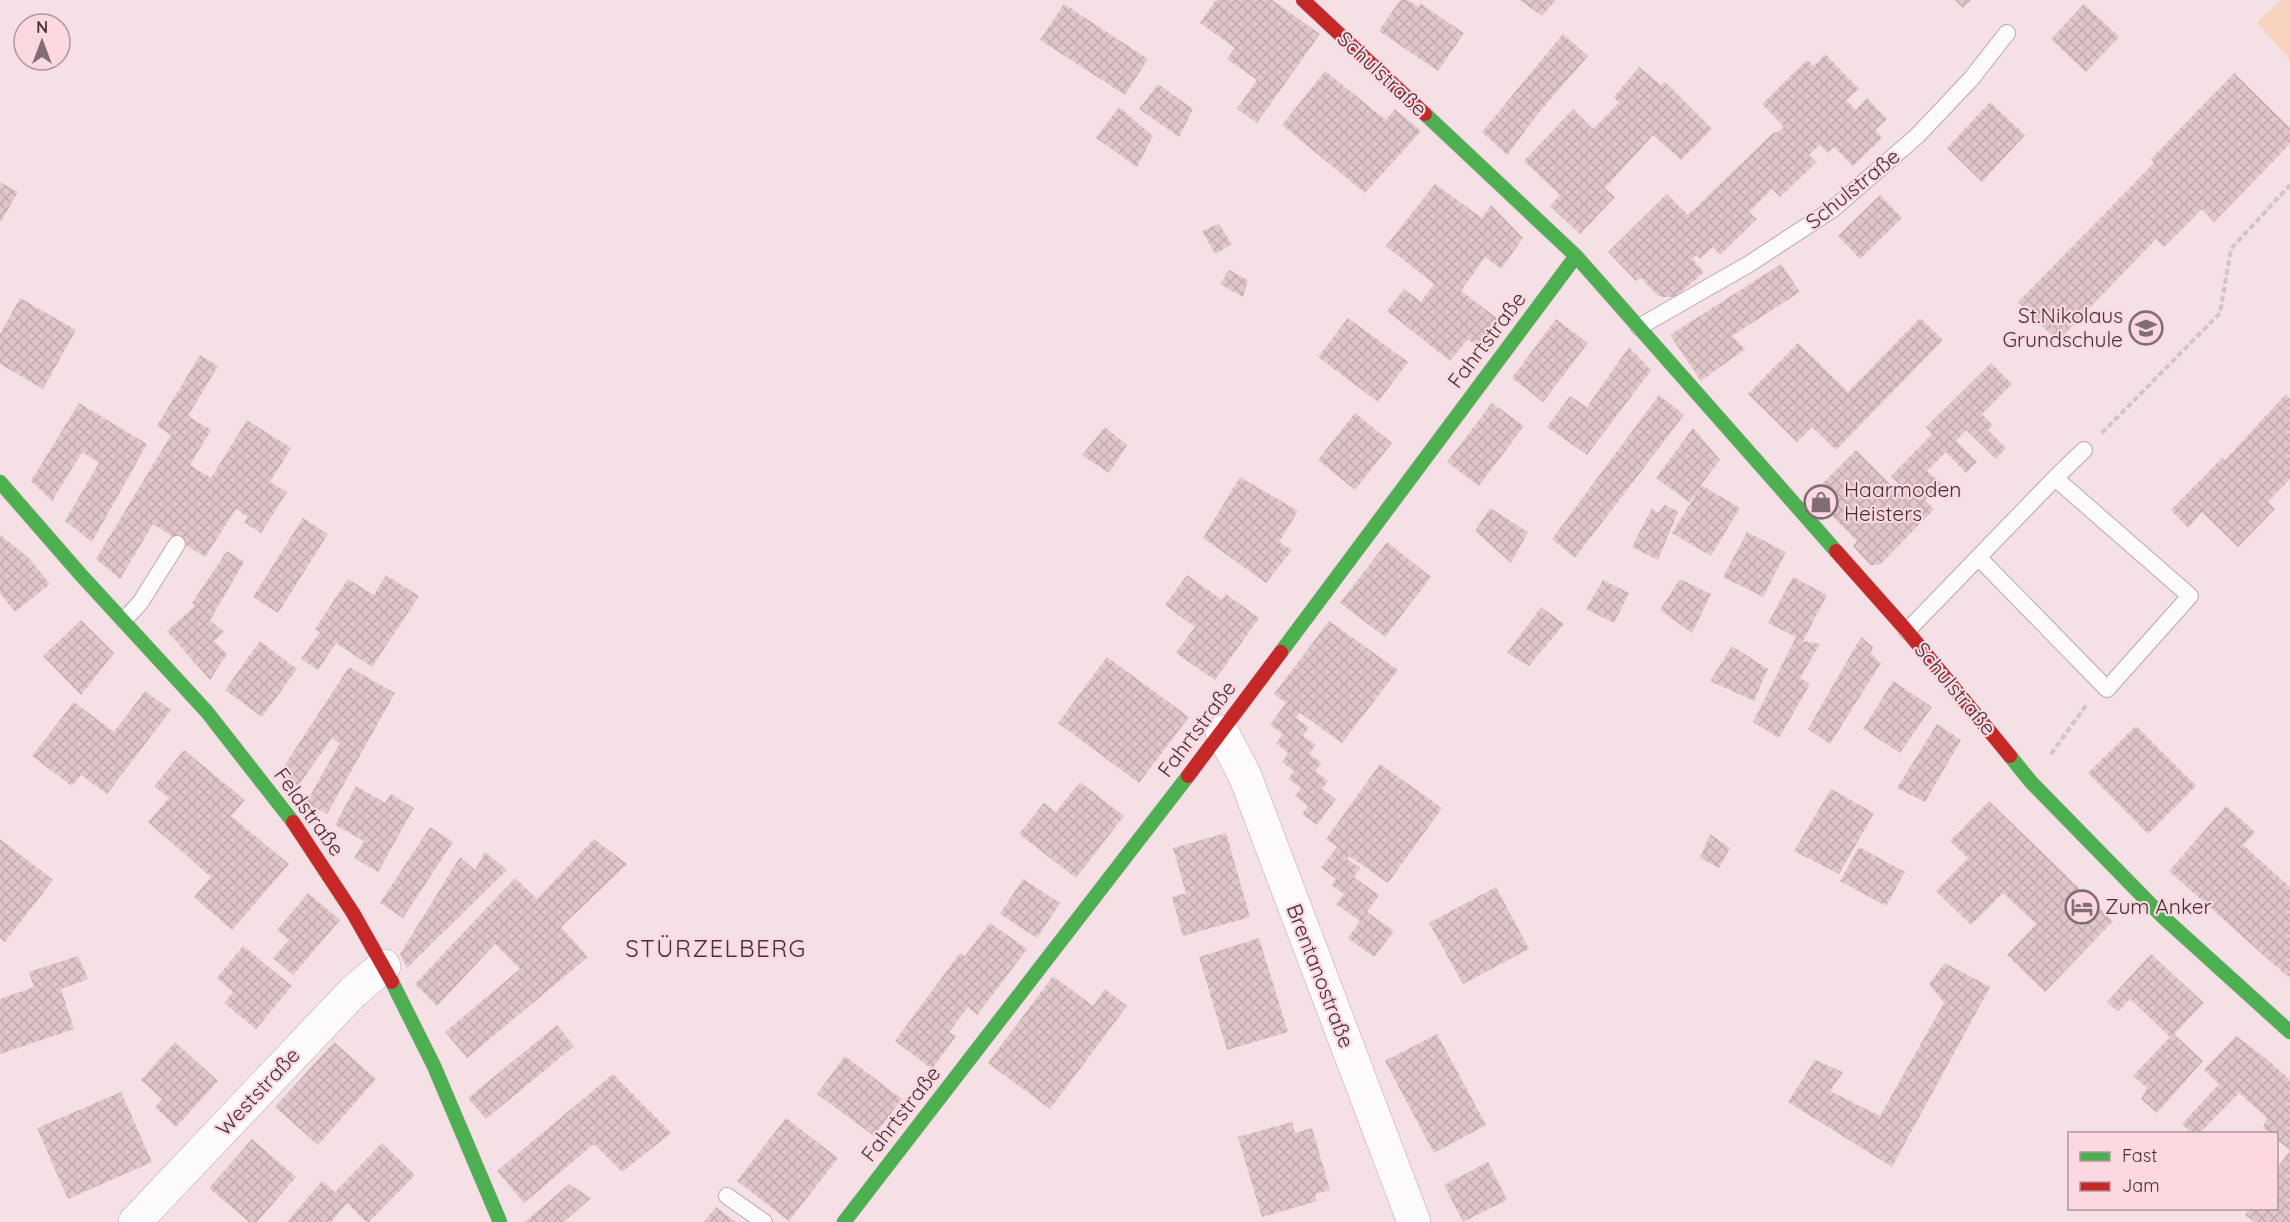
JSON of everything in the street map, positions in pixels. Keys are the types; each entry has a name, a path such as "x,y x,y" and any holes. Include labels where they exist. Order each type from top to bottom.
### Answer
{"street":[{"name":"Schulstraße","path":"1303,0 1576,256 1907,631 2031,782 2163,917 2290,1032"},
{"name":"Fahrtstraße","path":"844,1222 1221,732 1576,256"},
{"name":"Feldstraße","path":"0,482 81,575 207,712 299,830 353,913 384,966 434,1066 500,1222"},
{"name":"Brentanostraße","path":"1221,732 1245,776 1414,1222"},
{"name":"Weststraße","path":"135,1222 353,992 384,966"}],"lane":[{"name":"Schulstraße","path":"1639,327 1749,264 1833,209 1917,136 1971,79 2007,33"},
{"path":"1907,631 2084,450"},
{"path":"1979,558 2107,689 2190,596 2055,478"},
{"path":"124,620 140,603 177,544"},
{"path":"726,1196 764,1222"}],"path":[{"path":"2084,450 2220,313 2231,249 2290,185"},
{"path":"2031,782 2102,683"}],"shaded area":[{"path":"2281,0 2290,0 2290,60 2257,22"}],"building":[{"path":"1216,0 1272,0 1320,34 1257,123 1237,109 1257,80 1227,59 1235,48 1200,23"},
{"path":"1400,0 1408,0 1418,7 1421,4 1464,33 1438,71 1379,31"},
{"path":"1520,0 1556,0 1542,16"},
{"path":"1955,0 1971,0 1963,8"},
{"path":"1064,4 1148,59 1125,95 1040,40"},
{"path":"2084,4 2119,37 2086,72 2051,39"},
{"path":"1563,34 1588,56 1540,111 1507,155 1482,132"},
{"path":"1825,54 1859,89 1846,100 1856,110 1867,98 1887,119 1875,130 1882,138 1853,166 1834,147 1827,153 1820,145 1809,155 1817,162 1780,197 1772,189 1749,212 1757,219 1720,255 1713,247 1700,259 1696,255 1692,259 1704,272 1675,297 1662,297 1656,294 1641,278 1636,281 1608,252 1667,194 1688,215 1774,132 1784,127 1762,104 1807,60 1814,66"},
{"path":"1639,67 1661,85 1665,82 1712,129 1681,160 1653,135 1605,188 1615,197 1580,234 1550,206 1560,195 1524,161 1573,109 1593,129 1619,103 1614,97"},
{"path":"1325,71 1386,120 1395,109 1421,131 1365,193 1282,125"},
{"path":"2234,73 2290,128 2290,144 2214,222 2202,209 2164,247 2156,239 2058,341 2018,302 2154,163 2151,159"},
{"path":"1158,84 1193,109 1179,137 1139,109"},
{"path":"1990,102 2025,135 1982,182 1947,148"},
{"path":"1119,107 1153,136 1137,167 1096,138"},
{"path":"0,182 18,192 0,223"},
{"path":"1435,184 1482,218 1491,205 1523,238 1501,269 1485,257 1461,291 1501,321 1482,350 1468,339 1450,361 1387,311 1404,289 1421,302 1434,284 1386,246"},
{"path":"1880,195 1902,218 1860,259 1838,236"},
{"path":"1219,224 1232,244 1215,254 1202,231"},
{"path":"1781,264 1800,292 1732,336 1745,349 1701,381 1670,335"},
{"path":"1229,270 1248,280 1243,297 1220,284"},
{"path":"20,298 76,330 43,389 0,364 0,334"},
{"path":"1348,318 1408,362 1378,402 1318,357"},
{"path":"1920,318 1943,340 1836,450 1812,427 1797,442 1748,394 1798,343 1848,392"},
{"path":"1556,319 1588,343 1543,402 1512,378"},
{"path":"1629,347 1651,370 1587,455 1547,427 1570,396 1587,407"},
{"path":"200,355 218,366 188,416 211,430 190,465 211,478 247,420 291,448 270,482 287,492 261,533 244,522 248,517 236,509 205,557 153,524 120,579 96,559 171,435 157,426"},
{"path":"1991,363 2012,384 1982,414 1993,425 1988,430 2006,448 1996,459 1966,430 1956,441 1977,462 1966,473 1946,452 1927,471 1941,483 1925,500 1934,509 1880,565 1870,565 1853,546 1857,541 1811,495 1856,450 1902,496 1906,491 1891,476 1932,434 1926,427"},
{"path":"2286,394 2290,399 2290,479 2268,502 2275,509 2238,547 2202,512 2188,528 2171,510 2222,458 2225,460"},
{"path":"1659,395 1684,415 1575,558 1552,539"},
{"path":"79,403 147,444 92,542 65,521 99,463 82,452 52,501 31,481"},
{"path":"1492,403 1524,426 1479,486 1447,462"},
{"path":"1355,413 1392,443 1355,490 1318,460"},
{"path":"1105,427 1127,445 1109,473 1082,455"},
{"path":"1693,428 1720,460 1701,485 1740,508 1711,556 1672,533 1700,488 1689,502 1656,478"},
{"path":"1240,477 1298,511 1279,542 1292,550 1266,583 1203,538"},
{"path":"1665,505 1678,512 1658,560 1632,547 1652,508 1658,513"},
{"path":"1490,508 1528,532 1511,563 1475,531"},
{"path":"303,518 328,534 278,613 253,597"},
{"path":"1747,532 1786,552 1763,597 1723,577"},
{"path":"0,535 28,557 50,584 15,612 0,593"},
{"path":"1387,542 1431,577 1385,637 1340,603"},
{"path":"227,551 244,562 210,620 224,632 214,641 227,654 210,680 167,631 195,606 192,603"},
{"path":"386,575 419,596 372,667 336,643 318,670 301,659 320,632 315,629 348,579 374,595"},
{"path":"1187,575 1222,600 1226,594 1259,618 1215,680 1176,653 1195,627 1165,605"},
{"path":"1793,577 1827,595 1803,641 1820,644 1800,678 1810,684 1779,738 1753,722 1796,637 1768,623"},
{"path":"1680,579 1711,594 1692,633 1660,610"},
{"path":"1603,580 1629,593 1614,623 1586,609"},
{"path":"1541,607 1564,624 1529,666 1507,653"},
{"path":"81,620 114,653 81,695 43,656"},
{"path":"1329,621 1398,670 1342,743 1300,713 1296,718 1309,727 1303,736 1316,745 1309,754 1322,763 1315,771 1328,781 1322,789 1336,799 1317,825 1302,814 1308,806 1295,796 1301,788 1288,779 1294,771 1282,762 1288,753 1276,743 1283,734 1270,725 1286,703 1274,694"},
{"path":"1861,637 1873,647 1871,654 1881,663 1830,744 1808,729"},
{"path":"260,641 297,669 262,717 225,690"},
{"path":"1732,646 1768,669 1754,701 1710,681"},
{"path":"1107,657 1189,717 1139,783 1058,723"},
{"path":"349,667 395,693 327,814 306,803 340,743 332,738 298,786 279,774"},
{"path":"1893,681 1932,707 1900,753 1863,729"},
{"path":"145,691 171,710 107,794 81,775 72,786 32,756 74,702 114,732"},
{"path":"1937,724 1961,740 1925,802 1897,788"},
{"path":"2136,726 2196,786 2148,834 2088,773"},
{"path":"184,750 245,800 231,816 289,864 232,930 194,897 211,877 148,822 169,798 154,786"},
{"path":"1380,764 1442,808 1388,883 1349,856 1347,859 1360,868 1354,877 1379,895 1367,912 1394,931 1374,957 1348,938 1360,921 1336,904 1344,894 1331,885 1336,879 1321,868 1337,847 1326,839"},
{"path":"1080,782 1124,816 1076,878 1019,834 1044,803 1056,812"},
{"path":"356,786 385,803 391,794 414,808 378,872 354,858 364,841 335,825"},
{"path":"1831,789 1874,813 1839,874 1794,851"},
{"path":"1989,801 2113,921 2045,992 2007,955 2036,924 2003,893 1971,925 1936,891 1968,858 1950,841"},
{"path":"2226,806 2255,832 2243,845 2290,887 2290,975 2288,977 2169,871"},
{"path":"430,827 453,842 403,918 380,903"},
{"path":"1226,833 1250,917 1183,936 1172,897 1186,893 1173,848"},
{"path":"1710,834 1730,848 1719,868 1700,858"},
{"path":"0,839 53,880 5,942 0,938"},
{"path":"594,839 627,864 561,927 588,957 467,1058 445,1032 520,969 495,944 437,1006 415,984 515,878 537,899"},
{"path":"1859,847 1905,872 1886,906 1840,881"},
{"path":"485,852 507,870 407,968 400,954 460,857 475,870"},
{"path":"1023,879 1060,903 1037,938 1000,914"},
{"path":"1496,887 1529,949 1463,984 1429,923"},
{"path":"308,893 340,920 293,975 273,958 289,940 277,930"},
{"path":"990,923 1027,949 977,1015 968,1007 949,1032 956,1036 932,1069 895,1041 960,953 965,956"},
{"path":"1259,938 1288,1032 1227,1050 1199,957"},
{"path":"243,946 292,986 256,1029 224,1003 233,992 217,978"},
{"path":"2151,954 2204,1003 2174,1034 2203,1061 2157,1113 2141,1099 2147,1088 2133,1076 2170,1037 2130,999 2118,1012 2107,1002"},
{"path":"78,956 88,979 61,989 74,1029 0,1054 0,999 34,987 29,972"},
{"path":"1945,963 1990,987 1892,1167 1788,1102 1815,1060 1843,1072 1830,1091 1880,1116 1944,1003 1929,984"},
{"path":"1053,976 1093,1006 1105,989 1127,1006 1050,1109 988,1063"},
{"path":"557,1025 574,1046 486,1119 468,1098"},
{"path":"1437,1034 1486,1125 1434,1153 1385,1061"},
{"path":"2236,1036 2290,1080 2290,1150 2278,1141 2278,1132 2268,1132 2263,1127 2267,1118 2239,1093 2201,1132 2190,1132 2182,1124 2219,1084 2204,1070"},
{"path":"175,1042 218,1081 176,1127 155,1107 162,1099 141,1080"},
{"path":"334,1042 376,1079 318,1145 275,1107"},
{"path":"845,1056 902,1099 874,1136 817,1094"},
{"path":"613,1074 671,1133 622,1172 594,1144 524,1203 497,1171"},
{"path":"121,1092 152,1162 68,1199 37,1128"},
{"path":"786,1118 838,1158 789,1221 737,1181"},
{"path":"1292,1122 1295,1133 1312,1128 1330,1190 1315,1194 1317,1201 1262,1217 1238,1137"},
{"path":"252,1139 296,1177 257,1222 249,1222 209,1188"},
{"path":"382,1143 415,1175 369,1222 366,1222 347,1203 331,1222 287,1222 322,1181 335,1192"},
{"path":"2290,1150 2290,1222 2255,1222 2245,1215 2248,1210 2278,1210 2278,1167"},
{"path":"1488,1162 1507,1200 1463,1222 1444,1185"},
{"path":"569,1184 591,1198 564,1222 525,1222"},
{"path":"716,1207 736,1222 704,1222"}],"traffic: fast":[{"path":"1425,114 1576,256 1836,551"},
{"path":"1281,652 1576,256"},
{"path":"0,482 81,575 207,712 293,822"},
{"path":"2010,756 2031,782 2163,917 2290,1032"},
{"path":"844,1222 1188,776"},
{"path":"392,982 434,1066 500,1222"}],"traffic: jam":[{"path":"1303,0 1425,114"},
{"path":"1836,551 1907,631 2010,756"},
{"path":"1188,776 1281,652"},
{"path":"293,822 353,913 392,982"}],"place":[{"name":"St.Nikolaus Grundschule","path":"2146,328"},
{"name":"Haarmoden Heisters","path":"1821,502"},
{"name":"Zum Anker","path":"2082,907"}],"district":[{"name":"STÜRZELBERG","path":"716,949"}]}
